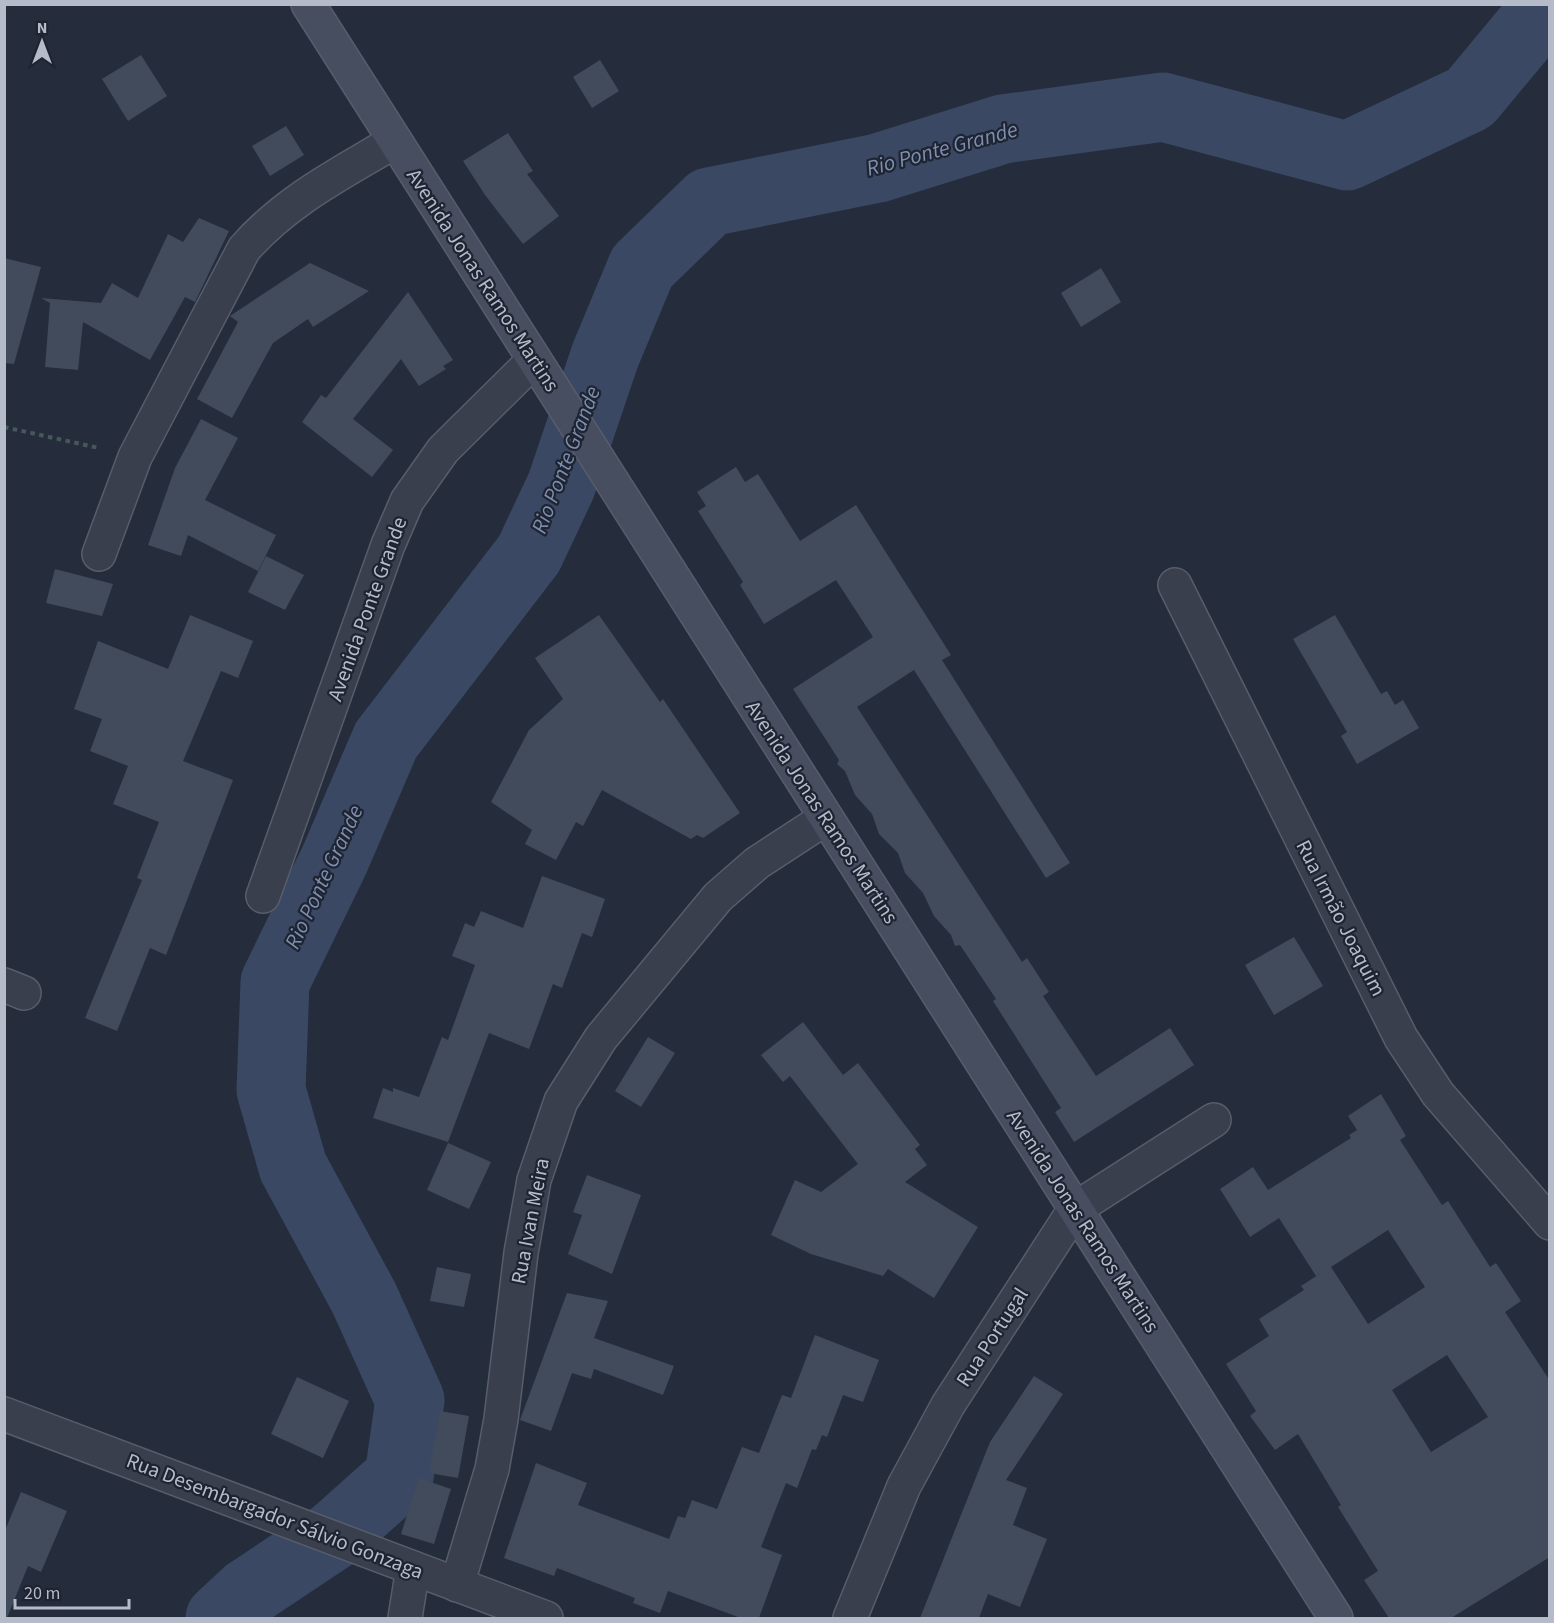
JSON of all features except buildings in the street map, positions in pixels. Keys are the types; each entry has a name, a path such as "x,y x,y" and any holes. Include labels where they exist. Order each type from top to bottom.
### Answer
{"main road":[{"name":"Avenida Jonas Ramos Martins","path":"308,4 1336,1618"}],"street":[{"path":"99,554 135,457 244,249 267,222 302,196 395,141"},
{"name":"Avenida Ponte Grande","path":"263,896 388,545 407,501 443,450 534,360"},
{"name":"Rua Irmão Joaquim","path":"1174,585 1401,1038 1438,1094 1550,1223"},
{"name":"Rua Ivan Meira","path":"457,1585 492,1469 501,1419 521,1253 534,1180 561,1101 601,1038 718,897 757,862 826,818"},
{"name":"Rua Portugal","path":"850,1618 904,1486 948,1405 1075,1209 1214,1120"},
{"name":"Rua Desembargador Sálvio Gonzaga","path":"4,1414 546,1618"},
{"path":"405,1618 413,1568"}],"path":[{"path":"4,427 135,457"}],"waterway":[{"name":"Rio Ponte Grande","path":"220,1618 247,1593 334,1535 399,1477 410,1400 364,1298 293,1167 271,1090 275,982 334,861 386,740 529,554 561,486 605,356 642,267 709,202 878,168 1003,129 1163,107 1347,156 1470,98 1548,4"}]}
